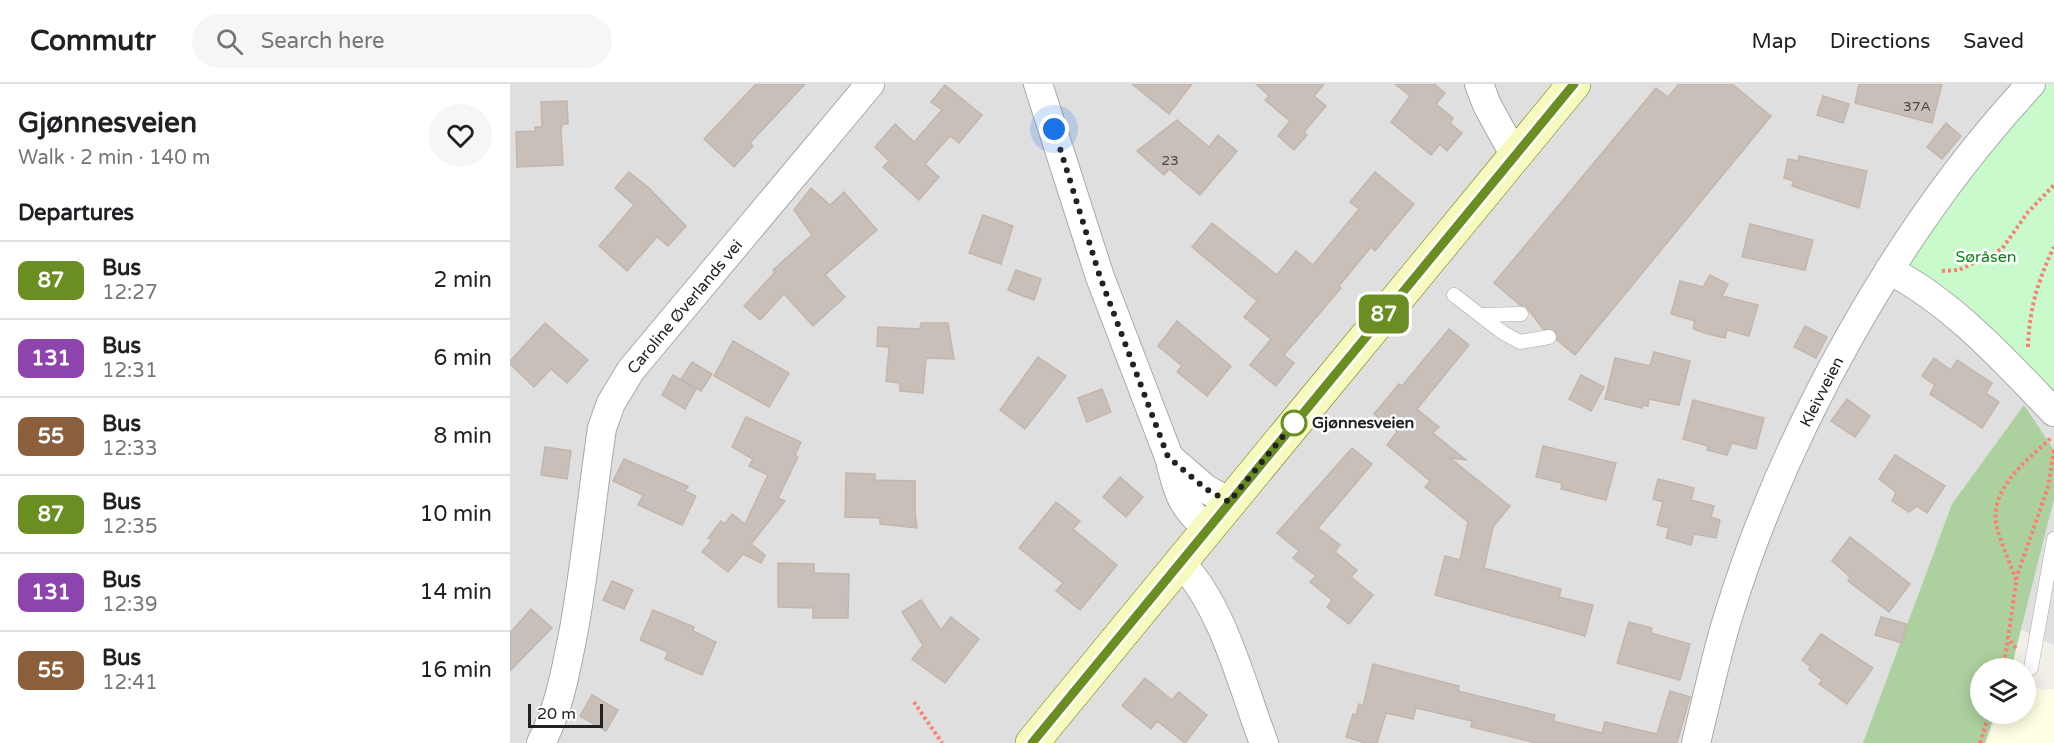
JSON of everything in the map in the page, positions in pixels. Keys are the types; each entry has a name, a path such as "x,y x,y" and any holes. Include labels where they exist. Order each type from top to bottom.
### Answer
{"main road":[{"path":"1032,743 1574,84"}],"street":[{"name":"Caroline Øverlands vei","path":"541,743 553,719 565,676 580,595 602,428 611,403 631,370 870,84"},
{"path":"1038,84 1100,277 1168,457 1176,485 1189,512 1207,528"},
{"path":"1479,84 1487,105 1515,156"},
{"name":"Kleivveien","path":"1696,743 1727,620 1764,518 1808,419 1942,189 2031,84"},
{"path":"1894,273 1966,324 2054,412"},
{"path":"1168,457 1206,489 1229,502"},
{"path":"1180,562 1193,575 1219,623 1264,743"}],"lane":[{"path":"1454,295 1502,332 1520,342 1550,337"},
{"path":"1480,315 1521,314"},
{"path":"2033,658 2054,539"}],"path":[{"path":"1894,273 1959,270 2002,249 2028,212 2054,185"},
{"path":"2028,385 2029,322 2038,281 2054,247"},
{"path":"2016,581 1997,525 1999,493 2028,459 2054,435"},
{"path":"2004,658 2008,638"},
{"path":"914,702 942,743"},
{"path":"1980,743 1986,724"}],"shaded area":[{"path":"510,84 2054,84 2054,645 1976,609 1933,743 510,743"},
{"path":"2036,687 2043,690 2054,689 2054,743 1987,743 1994,724 2036,724"}],"green space":[{"name":"Søråsen","path":"2040,84 2054,84 2054,411 1895,265"},
{"path":"2024,405 2054,450 2054,499 2014,658 1970,658 1970,724 1992,724 1985,743 1863,743 1952,504"}],"building":[{"path":"756,84 805,84 750,143 753,146 734,167 704,139"},
{"path":"1132,84 1192,84 1169,114"},
{"path":"1256,84 1324,84 1314,96 1326,106 1304,132 1307,135 1294,150 1278,136 1290,121 1265,100 1269,96"},
{"path":"1395,84 1434,84 1445,93 1436,104 1453,118 1450,123 1462,133 1447,151 1440,144 1431,155 1391,122 1410,96"},
{"path":"1679,84 1732,84 1771,116 1575,355 1557,340 1555,331 1543,329 1526,306 1520,305 1494,283 1656,88 1668,97"},
{"path":"1859,84 1942,84 1932,123 1855,103"},
{"path":"945,85 982,115 959,143 950,136 925,164 939,177 919,200 883,167 889,161 875,147 895,124 914,142 942,110 931,102"},
{"path":"1823,96 1849,104 1843,123 1817,115"},
{"path":"567,101 568,124 562,124 561,132 563,165 517,167 516,132 535,131 535,127 542,127 541,102"},
{"path":"1177,120 1209,147 1218,135 1237,151 1200,195 1169,169 1164,175 1137,151"},
{"path":"1946,123 1961,136 1942,159 1927,147"},
{"path":"1799,156 1867,171 1859,208 1792,186 1794,181 1784,178 1788,159 1798,161"},
{"path":"629,172 648,187 686,226 668,246 657,237 627,271 599,246 634,205 615,188"},
{"path":"1375,172 1414,204 1375,251 1371,247 1339,286 1341,288 1284,355 1294,363 1276,386 1250,365 1271,339 1244,317 1257,301 1192,247 1212,223 1277,275 1296,251 1313,265 1359,209 1350,202"},
{"path":"811,188 830,205 844,192 877,230 825,275 845,297 813,326 784,294 760,320 744,306 775,272 773,270 812,235 794,210"},
{"path":"983,215 1013,226 1001,264 969,253"},
{"path":"1750,224 1813,240 1805,270 1742,257"},
{"path":"1016,270 1041,279 1034,300 1008,290"},
{"path":"1710,275 1728,284 1722,296 1758,305 1749,336 1727,330 1725,338 1708,334 1693,329 1695,321 1671,314 1680,281 1703,287"},
{"path":"1177,321 1231,366 1207,396 1177,372 1182,366 1158,346"},
{"path":"545,323 588,360 567,383 551,369 534,387 510,364 510,361"},
{"path":"921,323 948,323 954,359 926,358 923,393 900,391 900,383 886,381 889,347 877,346 878,327 920,329"},
{"path":"1805,326 1827,337 1816,358 1794,347"},
{"path":"1449,329 1469,345 1417,409 1439,427 1433,433 1466,460 1450,458 1510,506 1493,527 1484,568 1561,589 1559,597 1593,605 1585,636 1435,595 1445,556 1460,560 1468,522 1425,487 1430,481 1387,445 1397,432 1374,414 1399,384 1402,386"},
{"path":"733,341 789,373 769,407 714,376"},
{"path":"1654,352 1690,361 1679,405 1649,399 1648,406 1643,405 1642,408 1605,399 1615,358 1650,366"},
{"path":"1038,357 1066,376 1025,429 1000,410"},
{"path":"1934,358 1951,370 1957,360 1992,383 1986,393 1999,402 1982,428 1930,394 1935,385 1922,376"},
{"path":"692,362 712,374 701,391 681,379"},
{"path":"673,375 696,389 685,409 662,395"},
{"path":"1581,375 1604,387 1591,411 1569,399"},
{"path":"1102,389 1111,412 1087,422 1078,398"},
{"path":"1847,399 1870,416 1855,437 1831,421"},
{"path":"1693,400 1764,418 1756,449 1732,443 1727,455 1707,450 1708,446 1683,439"},
{"path":"746,417 801,442 795,455 798,457 778,498 785,501 751,544 765,555 761,563 743,554 728,572 702,552 712,540 708,538 721,521 725,524 732,514 745,524 768,475 749,466 753,459 732,447"},
{"path":"1543,446 1616,463 1606,500 1561,489 1562,483 1536,477"},
{"path":"545,447 571,451 567,479 541,475"},
{"path":"1352,448 1372,464 1318,528 1340,545 1335,552 1357,570 1351,577 1373,595 1349,624 1327,607 1332,600 1310,582 1316,576 1293,558 1299,551 1277,533"},
{"path":"1895,455 1945,486 1927,513 1917,506 1909,512 1892,501 1896,492 1879,479"},
{"path":"624,459 688,486 685,491 696,496 682,525 638,505 643,495 613,481"},
{"path":"846,473 875,474 875,480 915,481 917,528 880,524 880,518 845,517"},
{"path":"1120,477 1143,497 1126,517 1103,497"},
{"path":"1658,479 1694,488 1691,500 1714,506 1711,517 1720,520 1716,538 1694,534 1691,545 1666,538 1669,528 1657,525 1663,502 1653,499"},
{"path":"1056,502 1080,521 1073,529 1117,565 1080,610 1056,591 1063,583 1019,548"},
{"path":"1850,537 1910,584 1889,612 1848,581 1850,577 1832,561"},
{"path":"778,563 814,564 814,573 849,574 848,618 813,618 813,608 778,607"},
{"path":"612,581 633,590 624,609 603,600"},
{"path":"921,600 941,630 951,617 979,639 945,683 912,659 923,645 902,612"},
{"path":"531,609 552,628 510,671 510,633"},
{"path":"653,610 694,627 693,631 716,642 702,675 665,659 668,652 640,640"},
{"path":"1881,617 1907,624 1902,643 1875,635"},
{"path":"1629,622 1652,628 1651,633 1690,644 1680,680 1617,663"},
{"path":"1821,634 1873,668 1847,704 1819,684 1822,680 1809,670 1810,666 1802,660"},
{"path":"1373,664 1459,686 1458,691 1555,715 1553,721 1602,733 1605,722 1657,734 1670,691 1690,697 1677,743 1536,743 1471,727 1472,721 1416,708 1413,719 1386,713 1377,743 1365,743 1346,737 1353,714 1356,715 1359,704 1363,706"},
{"path":"1145,678 1172,700 1179,692 1207,715 1185,743 1157,721 1151,729 1122,706"},
{"path":"592,695 618,710 606,731 580,716"}],"bus line":[{"name":"87","path":"1032,743 1574,84"}],"place":[{"name":"Gjønnesveien","path":"1294,423"}],"route":[{"path":"1054,129 1100,277 1168,457 1187,475 1229,502 1294,423"}]}
